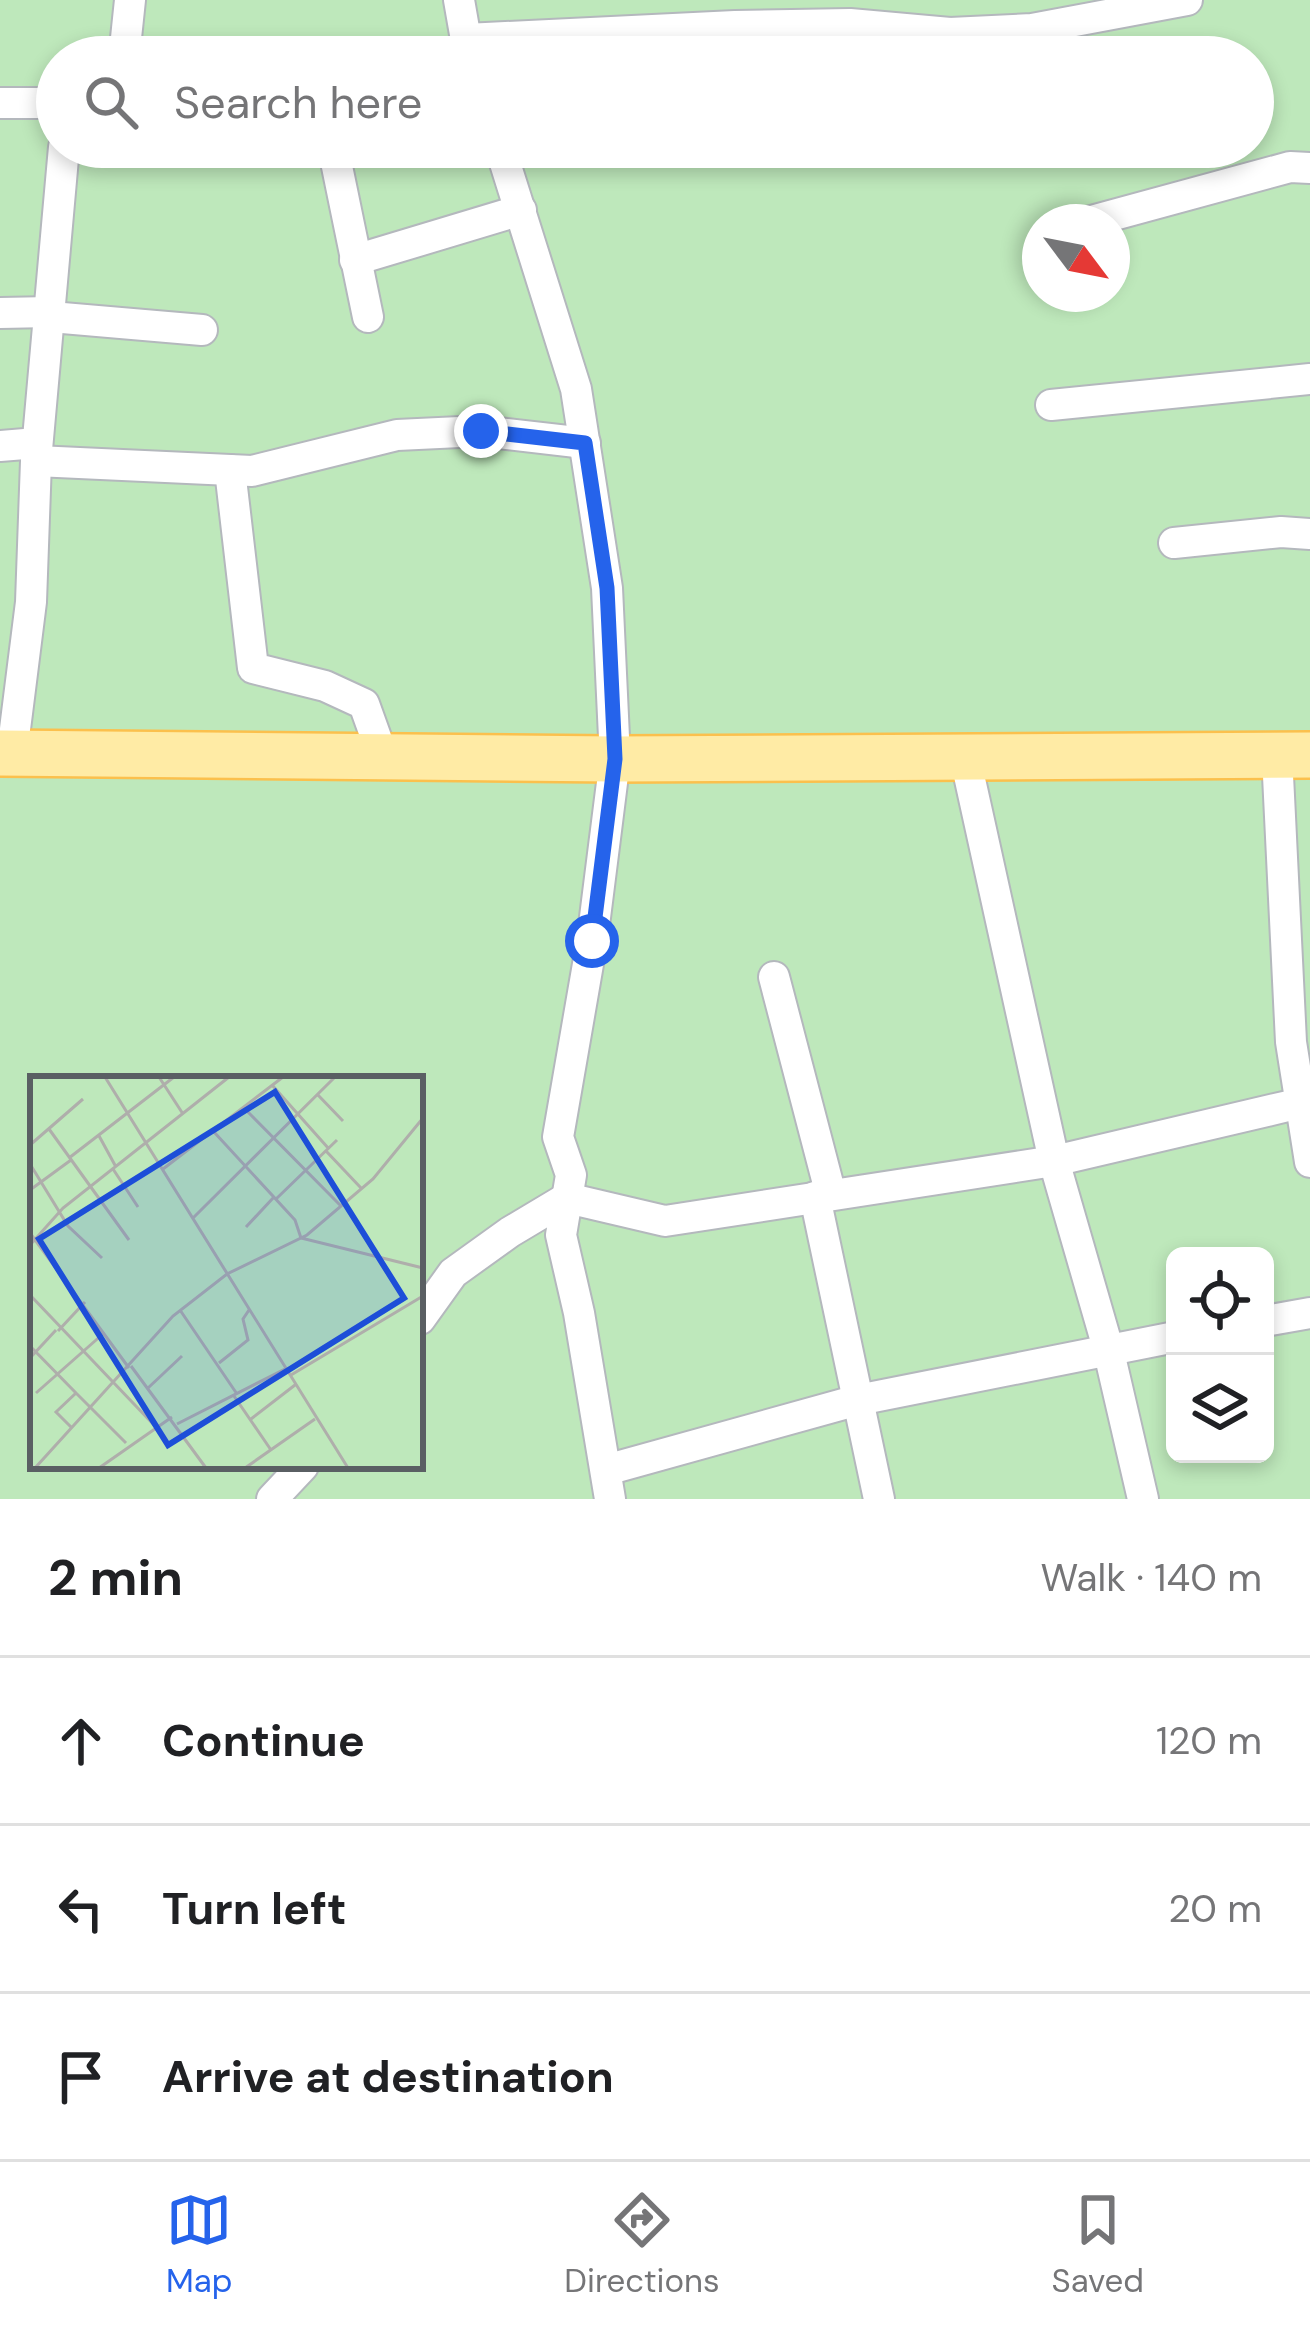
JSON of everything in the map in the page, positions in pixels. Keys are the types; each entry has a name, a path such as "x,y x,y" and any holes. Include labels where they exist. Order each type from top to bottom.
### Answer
{"main road":[{"path":"6,753 615,759 1294,755"}],"street":[{"path":"126,36 130,0"},
{"path":"459,0 465,36"},
{"path":"563,36 693,14 850,24 886,14 950,33 1032,29 1186,0"},
{"path":"0,104 36,103"},
{"path":"1130,211 1290,167 1310,168"},
{"path":"6,753 16,589 36,452 62,168"},
{"path":"337,168 368,317"},
{"path":"507,168 576,389 607,588 615,759 592,941 558,1137 571,1175 561,1235 608,1484 858,1400 1166,1338"},
{"path":"355,260 521,210"},
{"path":"0,313 202,330"},
{"path":"1051,405 1310,379"},
{"path":"0,446 252,471 397,435 481,431 585,443"},
{"path":"230,470 253,668 325,686 364,704 383,757"},
{"path":"1174,543 1281,532 1310,534"},
{"path":"1294,755 1291,1042 1303,1094 1310,1162"},
{"path":"965,757 1054,1161 1108,1348 1143,1499"},
{"path":"773,976 823,1196 879,1499"},
{"path":"423,1315 453,1273 567,1198 665,1221 1054,1161 1288,1106 1303,1094"},
{"path":"1274,1319 1310,1313"},
{"path":"272,1499 300,1469"}],"green space":[{"path":"0,0 1310,0 1310,1499 0,1499"}],"route":[{"path":"481,431 585,443 607,588 615,759 592,941"}]}
